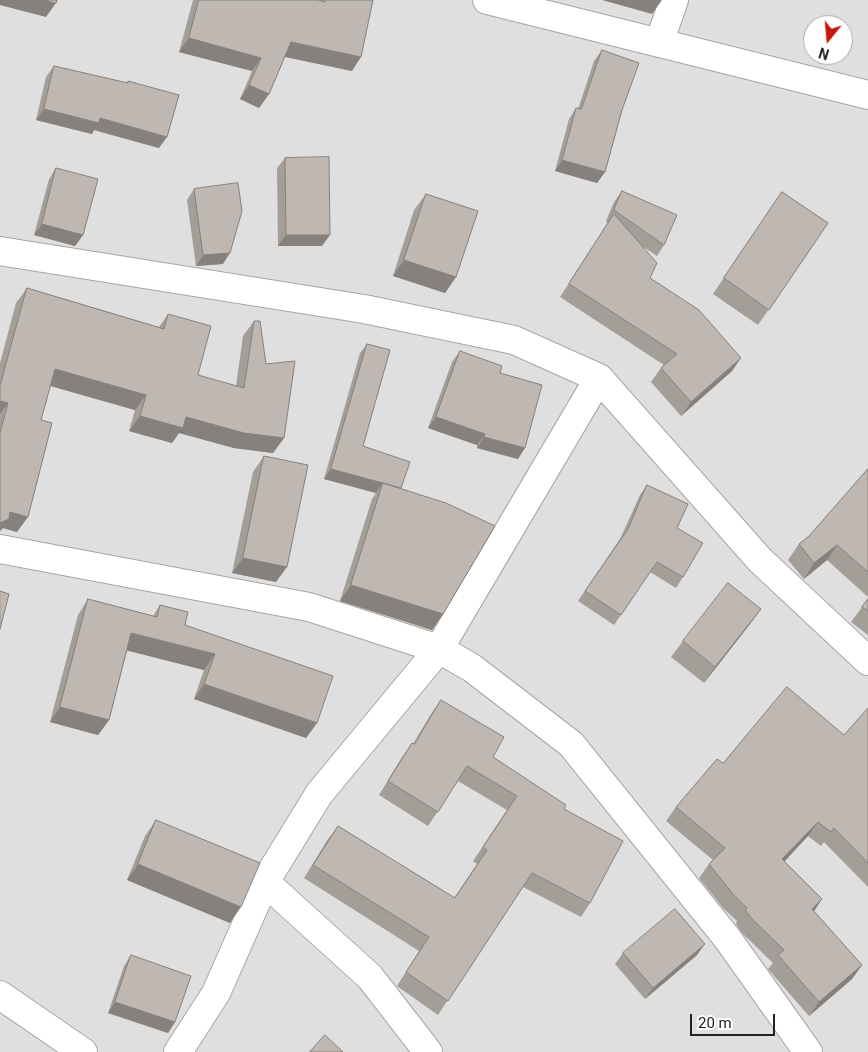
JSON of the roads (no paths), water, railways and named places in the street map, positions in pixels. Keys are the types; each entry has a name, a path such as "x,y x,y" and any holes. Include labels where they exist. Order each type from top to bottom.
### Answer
{"street":[{"path":"487,0 868,95"},
{"path":"659,43 674,0"},
{"path":"0,251 364,309 514,340 599,378 760,560 868,661"},
{"path":"178,1052 216,992 265,882 319,794 439,649 599,378"},
{"path":"0,549 309,607 439,649 472,668 571,744 727,938 808,1052"},
{"path":"265,882 370,978 428,1052"},
{"path":"0,995 83,1052"}]}
